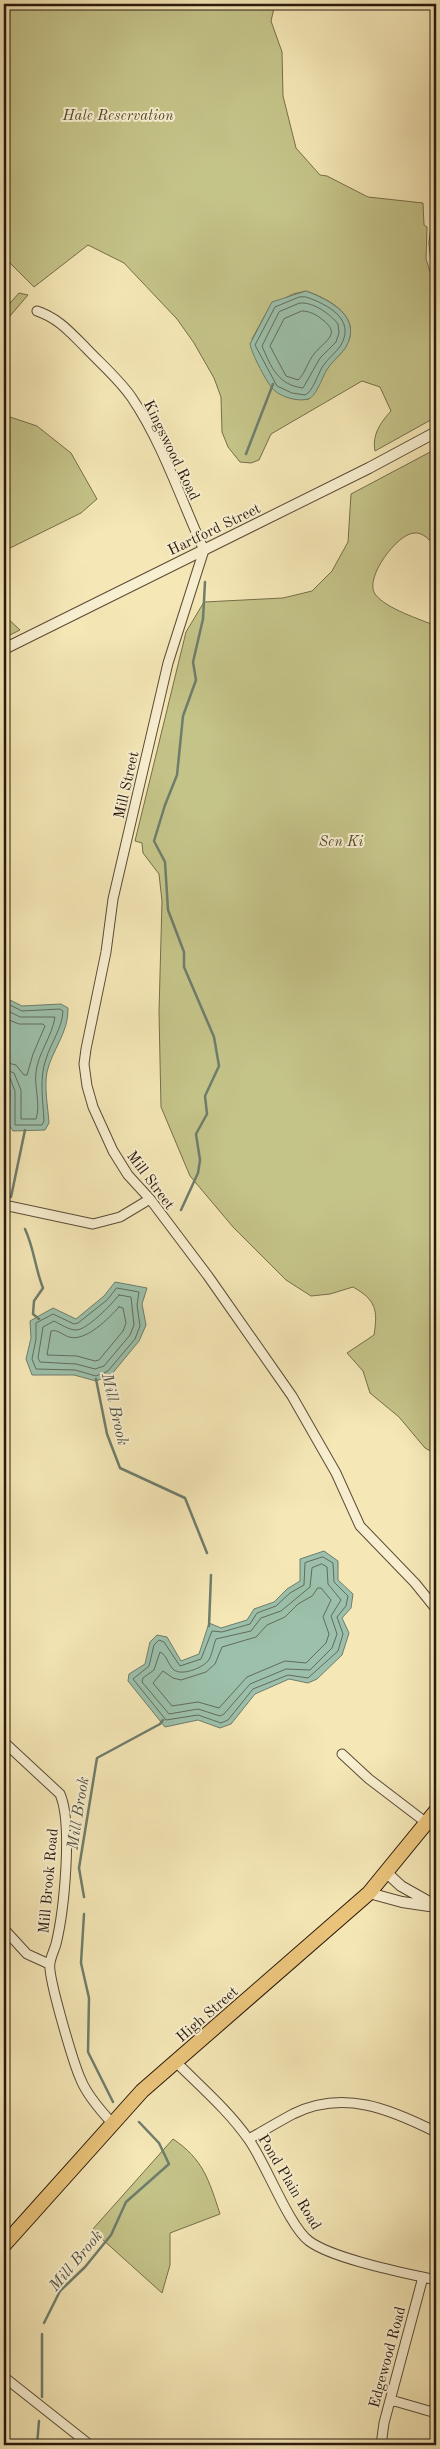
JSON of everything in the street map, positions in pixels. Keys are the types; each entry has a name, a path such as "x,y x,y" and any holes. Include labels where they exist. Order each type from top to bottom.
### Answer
{"main road":[{"name":"High Street","path":"4,2245 142,2091 369,1892 428,1824 436,1811"}],"street":[{"path":"436,226 434,249 436,262"},
{"name":"Kingswood Road","path":"37,311 56,319 111,373 132,398 164,459 204,550"},
{"name":"Hartford Street","path":"4,649 436,432"},
{"name":"Mill Street","path":"204,550 168,663 113,899 106,952 84,1064 93,1107 113,1151 128,1175 150,1199 208,1276 292,1396 336,1473 360,1526 415,1583 436,1609"},
{"path":"4,1205 94,1224 120,1217 150,1199"},
{"name":"Mill Brook Road","path":"4,1742 60,1794 64,1805 67,1821 60,1917 56,1945 49,1964"},
{"path":"342,1754 370,1779 428,1824"},
{"path":"387,1873 401,1886 436,1906"},
{"path":"369,1892 402,1902 436,1906"},
{"path":"4,1929 27,1954 49,1964 64,2027 81,2081 112,2123"},
{"name":"Pond Plain Road","path":"176,2062 214,2100 249,2140 293,2219 309,2241 360,2261 436,2280"},
{"path":"249,2140 293,2114 322,2104 344,2101 378,2106 436,2132"},
{"name":"Edgewood Road","path":"381,2445 384,2423 423,2277"},
{"path":"4,2378 90,2445"},
{"path":"391,2400 436,2413"}],"green space":[{"name":"Hale Reservation","path":"4,4 275,4 271,21 282,52 283,96 296,148 320,175 327,176 368,197 423,203 424,225 427,227 426,259 436,291 436,417 375,451 376,434 383,420 391,411 380,387 362,381 271,434 259,460 251,463 240,462 228,447 222,432 221,397 214,378 194,343 177,319 124,263 88,245 34,287 4,257","holes":["306,291 325,299 342,311 350,328 350,337 345,348 326,369 309,399 295,399 284,396 269,382 263,373 252,339 270,306 293,294"]},
{"path":"19,293 28,295 4,323 4,310"},
{"path":"4,415 37,426 71,453 97,499 81,513 4,551"},
{"name":"Sen Ki","path":"434,450 436,452 436,547 421,534 407,535 384,558 374,578 373,587 375,594 387,604 436,626 436,1454 425,1448 399,1417 370,1393 363,1371 347,1353 374,1335 376,1319 374,1306 367,1296 353,1287 330,1294 311,1296 286,1280 233,1227 190,1176 161,1107 159,1012 162,901 159,874 143,853 142,843 135,841 186,632 204,602 283,598 312,591 332,571 348,542 351,494"},
{"path":"4,615 20,630 4,638"},
{"path":"173,2139 191,2154 204,2171 220,2214 170,2233 170,2265 162,2293 92,2230"}],"water":[{"path":"306,291 333,304 341,311 347,318 350,326 350,336 346,347 324,374 314,395 311,398 300,400 282,395 272,388 260,369 250,344 272,302"},
{"path":"4,997 22,1006 61,1004 68,1008 66,1025 47,1072 46,1091 49,1123 45,1130 13,1131 9,1125 10,1091 4,1077"},
{"path":"115,1282 147,1288 142,1304 146,1325 139,1341 111,1375 96,1381 74,1375 32,1375 26,1359 31,1338 30,1321 53,1308 76,1319 104,1296"},
{"path":"324,1551 338,1561 338,1580 353,1594 351,1608 342,1618 349,1633 342,1655 317,1679 308,1683 289,1679 255,1694 231,1724 220,1728 198,1720 165,1727 128,1681 129,1674 145,1664 150,1642 157,1635 167,1637 181,1661 199,1654 209,1623 221,1628 247,1620 254,1609 274,1602 287,1589 300,1581 300,1559"}],"waterway":[{"path":"246,454 273,384"},
{"path":"181,1210 198,1173 200,1160 196,1134 207,1114 205,1096 219,1066 214,1037 184,967 184,952 168,910 165,862 154,841 177,775 183,716 196,680 193,662 203,619 205,582"},
{"name":"Mill Brook","path":"11,1197 25,1130"},
{"name":"Mill Brook","path":"25,1229 43,1288 34,1301 33,1314 39,1319"},
{"name":"Mill Brook","path":"96,1379 107,1434 120,1468 185,1498 207,1553"},
{"name":"Mill Brook","path":"209,1626 211,1575"},
{"name":"Mill Brook","path":"84,1897 79,1868 97,1758 160,1724 163,1720"},
{"name":"Mill Brook","path":"84,1914 81,1963 89,1998 88,2052 113,2102"},
{"name":"Mill Brook","path":"44,2323 60,2291 85,2267 111,2235 126,2202 169,2164 159,2143 139,2122"},
{"name":"Mill Brook","path":"42,2334 42,2397"},
{"name":"Mill Brook","path":"37,2445 39,2421"}]}
